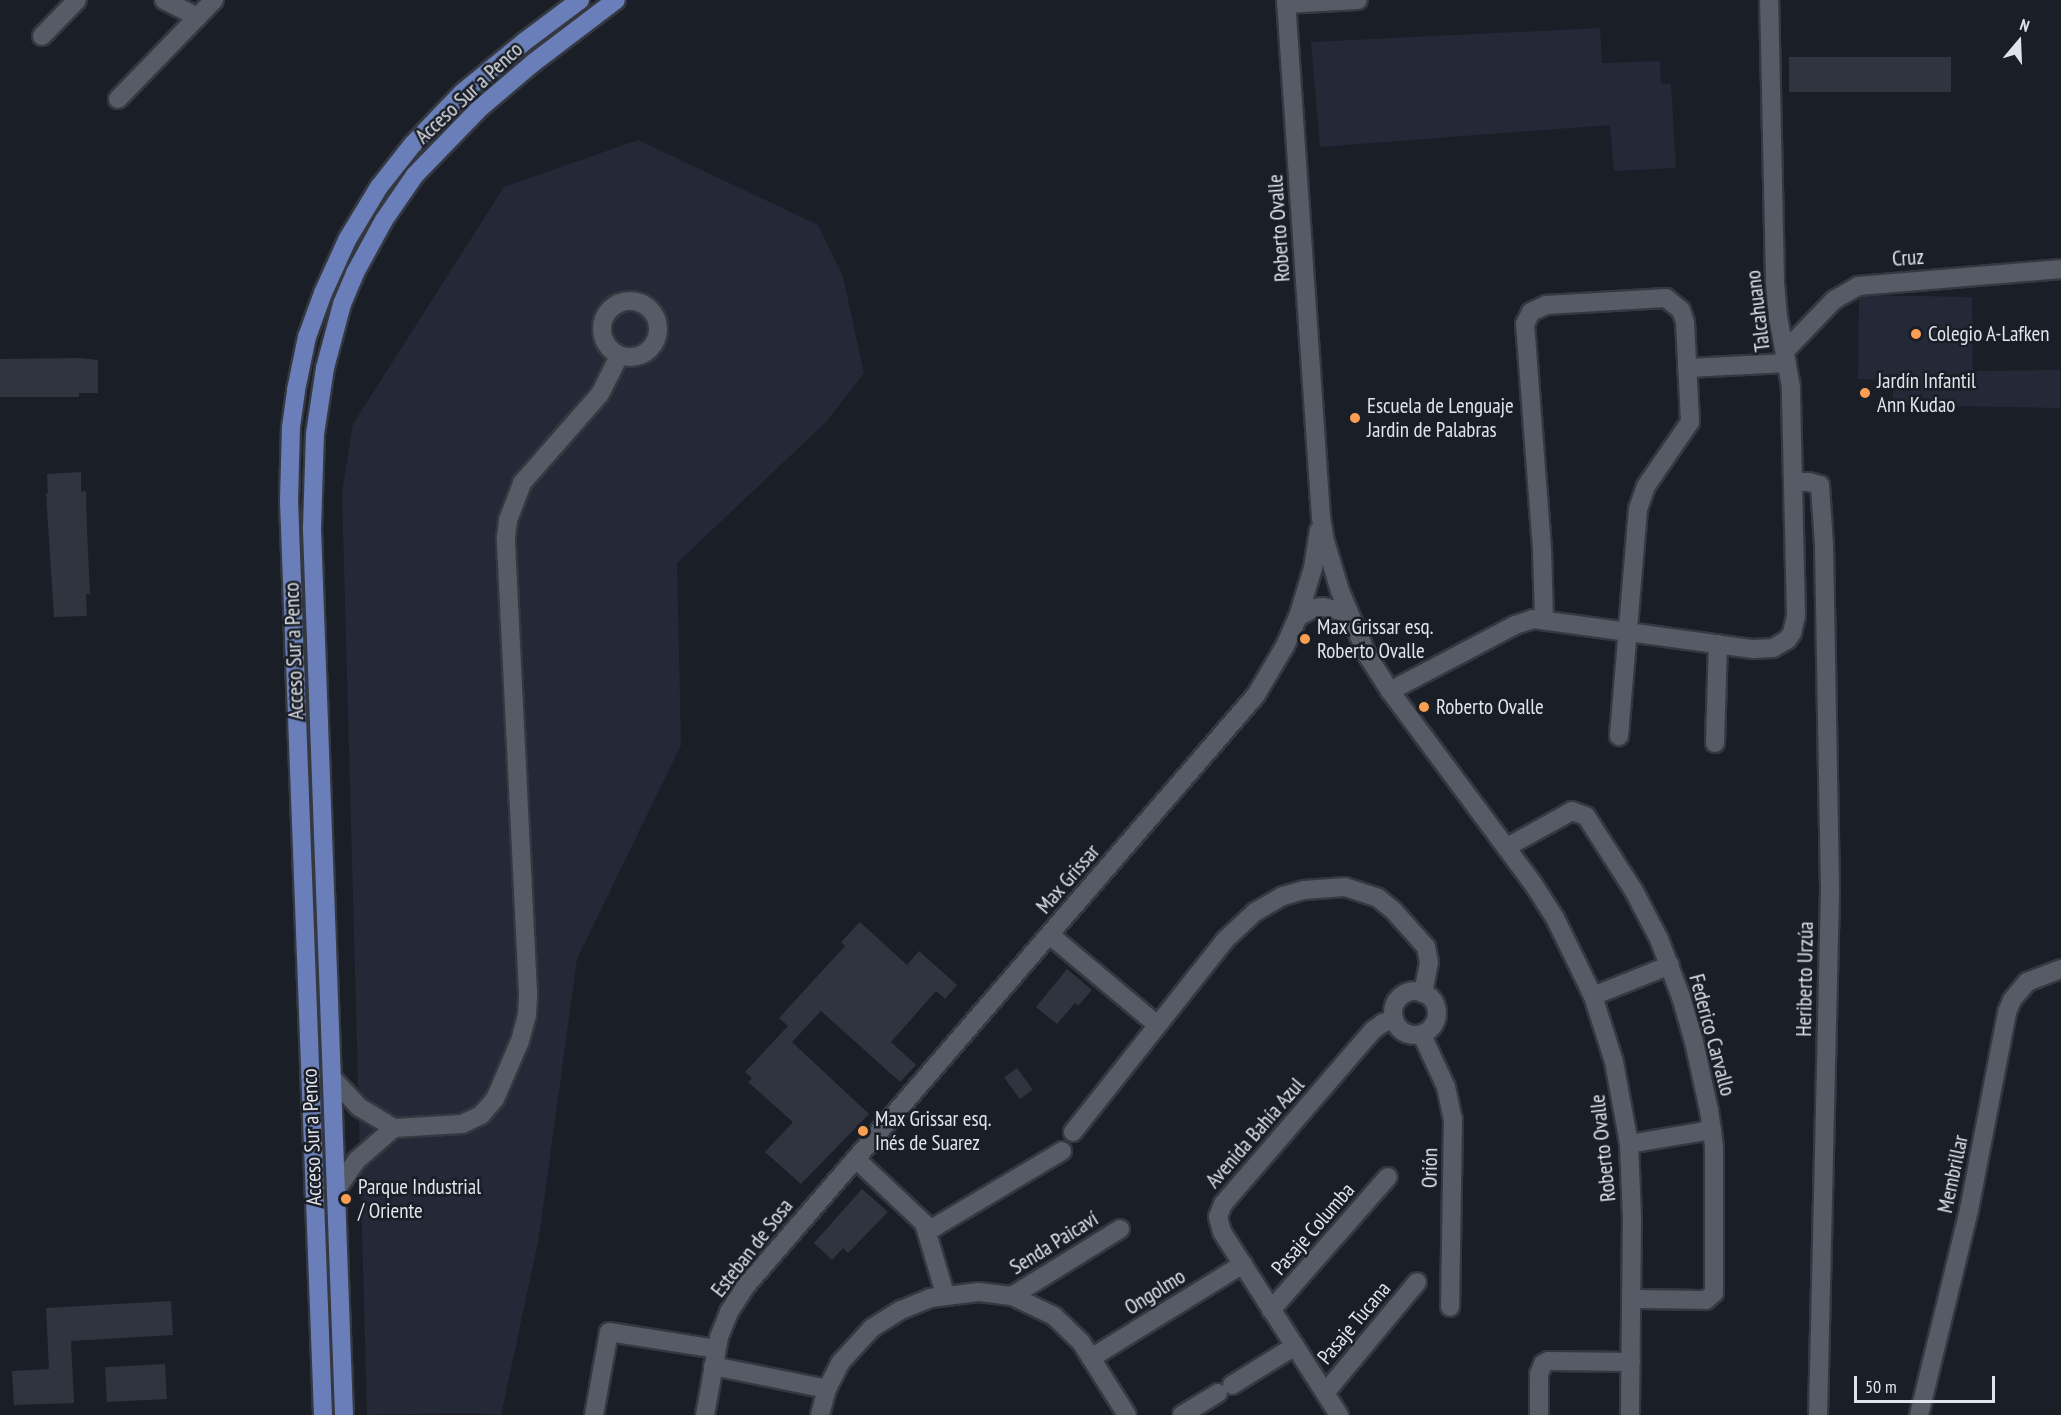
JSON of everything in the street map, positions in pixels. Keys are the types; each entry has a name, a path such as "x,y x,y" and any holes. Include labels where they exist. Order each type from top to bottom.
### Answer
{"main road":[{"name":"Acceso Sur a Penco","path":"323,1415 289,502 291,427 296,390 307,337 322,293 347,240 379,187 412,144 462,93 580,0"},
{"name":"Acceso Sur a Penco","path":"344,1415 311,497 319,400 332,335 342,304 370,244 399,198 435,152 506,86 616,0"}],"street":[{"path":"42,36 77,0"},
{"path":"164,0 198,17"},
{"path":"118,99 214,0"},
{"path":"1286,2 1358,0"},
{"name":"Talcahuano","path":"1718,644 1753,649 1773,648 1787,640 1792,633 1796,616 1791,387 1778,317 1775,280 1769,0"},
{"name":"Roberto Ovalle","path":"1286,2 1321,517 1332,566 1367,655 1390,691 1507,847 1555,918 1593,996 1614,1062 1629,1144 1632,1299 1630,1415"},
{"name":"Cruz","path":"1786,357 1834,300 1858,286 2061,269"},
{"path":"1544,620 1542,549 1524,331 1527,318 1538,308 1546,305 1666,298 1677,304 1684,315 1690,422 1646,486 1638,509 1619,736"},
{"path":"332,1078 359,1107 394,1128 452,1126 481,1115 495,1099 524,1028 528,993 507,549 508,520 522,483 592,403 606,384 619,356"},
{"path":"1687,368 1786,357"},
{"name":"Heriberto Urzúa","path":"1793,482 1820,485 1824,545 1830,891 1818,1415"},
{"name":"Max Grissar","path":"856,1159 1241,714 1269,674 1298,617 1313,568 1321,517"},
{"path":"1794,544 1824,545"},
{"path":"1298,617 1305,612 1323,607 1341,611 1350,616"},
{"path":"1390,691 1515,625 1533,619 1718,644 1715,743"},
{"name":"Federico Carvallo","path":"1507,847 1567,813 1572,811 1582,813 1634,891 1670,965 1694,1042 1712,1130 1715,1164 1714,1293 1706,1300 1632,1299"},
{"path":"1072,1132 1225,940 1255,912 1283,896 1327,887 1356,888 1378,898 1421,939 1426,947 1429,962 1423,993"},
{"path":"1050,935 1156,1024"},
{"path":"1593,996 1670,965"},
{"name":"Membrillar","path":"1919,1415 1969,1210 2007,1012 2012,1000 2027,982 2061,969"},
{"path":"1407,993 1423,993 1432,999 1437,1014 1431,1029 1422,1035 1405,1033 1394,1019 1393,1008 1398,999 1407,993"},
{"name":"Avenida Bahía Azul","path":"1339,1415 1218,1225 1218,1217 1223,1204 1373,1030 1394,1019"},
{"name":"Orión","path":"1422,1035 1446,1087 1453,1119 1450,1307"},
{"path":"336,1190 364,1154 394,1128"},
{"path":"1629,1144 1712,1130"},
{"path":"928,1231 1062,1152"},
{"path":"856,1159 914,1211 928,1231 945,1294"},
{"name":"Esteban de Sosa","path":"705,1415 715,1358 729,1312 745,1287 856,1159"},
{"name":"Pasaje Columba","path":"1271,1310 1388,1177"},
{"name":"Senda Paicaví","path":"1012,1296 1120,1229"},
{"name":"Ongolmo","path":"1091,1358 1243,1264"},
{"name":"Pasaje Tucana","path":"1325,1393 1417,1282"},
{"path":"820,1415 827,1389 849,1350 872,1328 901,1310 945,1294 979,1292 1012,1296 1054,1316 1069,1328 1127,1415"},
{"path":"594,1415 609,1332 827,1389"},
{"path":"1182,1415 1295,1346"},
{"path":"1539,1415 1539,1374 1543,1364 1548,1361 1631,1362"}],"shaded area":[{"path":"1600,28 1602,63 1660,61 1661,84 1671,84 1676,168 1614,171 1610,125 1320,147 1311,42"},
{"path":"638,140 818,225 843,277 864,373 826,422 677,563 681,745 577,959 539,1237 501,1415 468,1413 367,1415 342,492 353,424 504,187"},
{"name":"Colegio A-Lafken","path":"1859,295 1972,297 1973,371 2060,370 2060,408 1893,405 1893,380 1858,379"}],"building":[{"path":"1789,57 1951,57 1951,92 1789,92"},
{"path":"79,358 98,360 98,393 79,393 79,397 0,397 0,359"},
{"path":"81,472 81,492 86,491 90,594 86,594 87,616 54,617 46,493 48,493 47,474"},
{"path":"860,922 907,965 919,951 957,985 945,999 936,991 891,1042 916,1065 900,1082 821,1011 792,1042 869,1114 801,1184 765,1152 793,1122 748,1082 752,1078 745,1072 788,1026 779,1018 845,946 841,942"},
{"path":"1067,969 1092,990 1078,1006 1075,1003 1057,1024 1036,1007"},
{"path":"1017,1068 1033,1090 1020,1099 1004,1077"},
{"path":"862,1189 888,1212 848,1253 843,1248 832,1260 814,1243"},
{"path":"171,1301 173,1335 71,1341 74,1403 14,1405 12,1371 49,1369 46,1308"},
{"path":"165,1364 167,1399 107,1402 105,1367"}],"place":[{"name":"Colegio A-Lafken","path":"1916,334"},
{"name":"Jardín Infantil Ann Kudao","path":"1865,393"},
{"name":"Escuela de Lenguaje Jardin de Palabras","path":"1355,418"},
{"name":"Max Grissar esq. Roberto Ovalle","path":"1305,639"},
{"name":"Roberto Ovalle","path":"1424,707"},
{"name":"Max Grissar esq. Inés de Suarez","path":"863,1131"},
{"name":"Parque Industrial / Oriente","path":"346,1199"}]}
